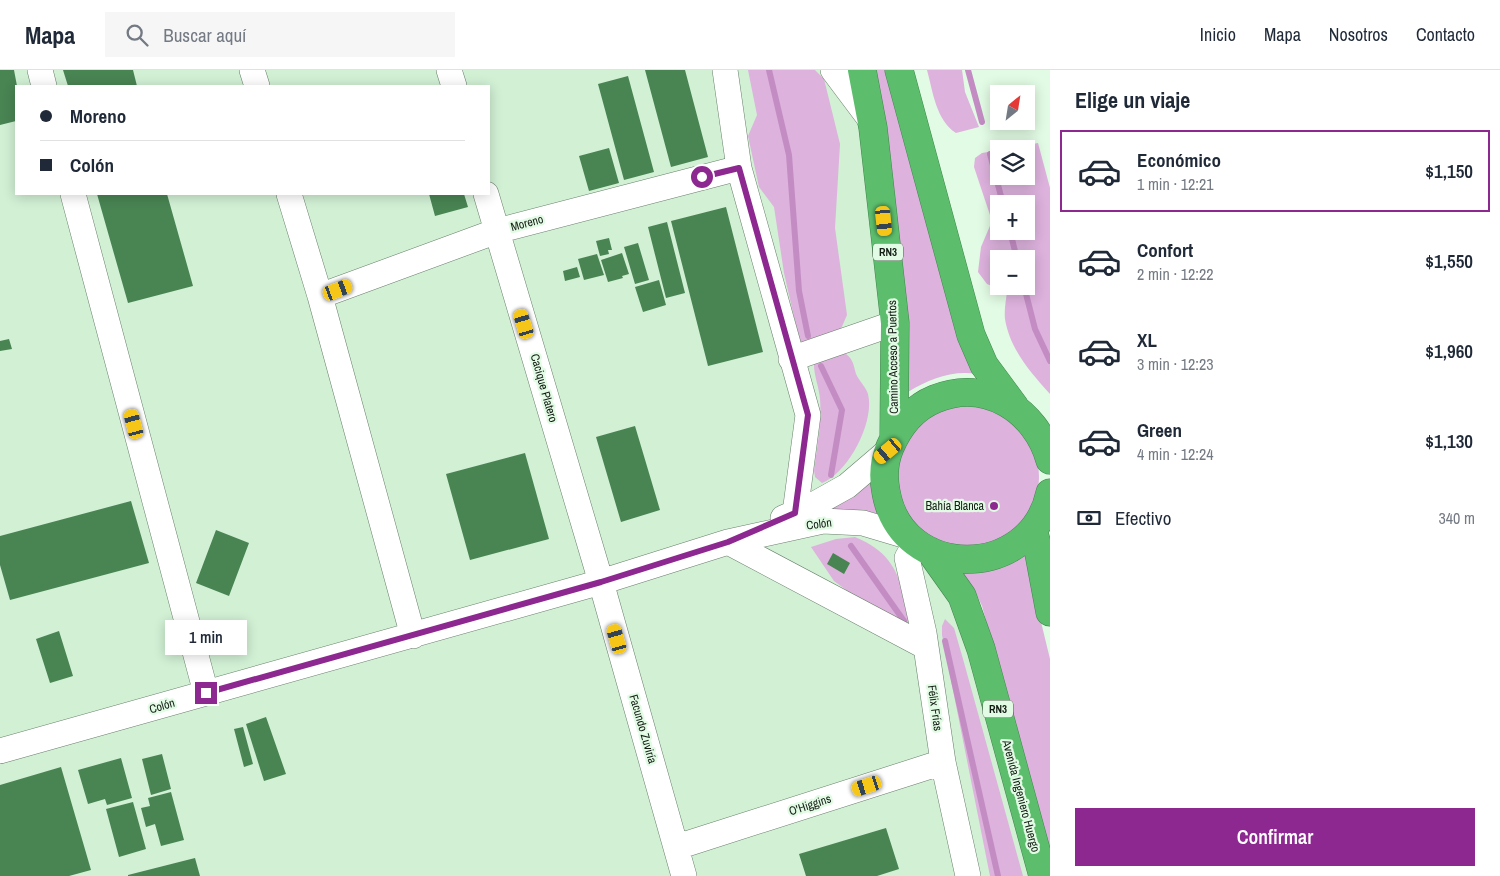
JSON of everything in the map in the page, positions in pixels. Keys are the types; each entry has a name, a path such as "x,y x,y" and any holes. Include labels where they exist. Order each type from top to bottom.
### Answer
{"highway":[{"name":"Camino Acceso a Puertos","path":"862,70 872,122 895,323 891,444"},
{"path":"899,70 971,335 984,365 1016,408 1038,431 1050,460"},
{"path":"891,444 902,424 923,406 949,395 963,393 991,396 1016,408"},
{"name":"RN3","path":"891,444 884,474 887,497 896,519 919,543"},
{"path":"919,543 954,559 966,560 991,557 1014,547 1033,530 1044,512 1050,493"},
{"path":"1033,530 1050,612"},
{"name":"Avenida Ingeniero Huergo","path":"919,543 962,596 981,649 1043,876"}],"street":[{"path":"40,70 44,85"},
{"path":"252,70 257,85"},
{"path":"449,70 454,85"},
{"path":"725,70 739,168 808,415 795,513"},
{"path":"833,70 872,122"},
{"name":"Moreno","path":"320,296 497,231 739,168"},
{"path":"73,195 206,693"},
{"path":"289,195 320,296 413,636"},
{"name":"Cacique Platero","path":"486,195 601,582"},
{"path":"791,359 895,323"},
{"name":"Colón","path":"728,542 795,513 847,486 891,444"},
{"name":"Colón","path":"0,751 413,636 601,582 728,542 823,521 864,522 919,543"},
{"path":"728,542 926,647"},
{"name":"Félix Frías","path":"919,543 908,558 926,647 943,762 968,876"},
{"name":"Facundo Zuviría","path":"601,582 684,876"},
{"name":"O'Higgins","path":"676,847 943,762"}],"shaded area":[{"path":"0,70 862,70 894,436 930,551 962,596 1043,876 0,876"},
{"path":"748,70 815,70 824,79 840,144 835,228 847,315 840,331 806,347 799,339 784,273 774,207 759,187 748,136 757,115"},
{"path":"872,70 889,70 977,374 959,373 941,377 924,383 908,392 903,306"},
{"path":"927,70 962,70 965,92 979,127 956,133 949,127 936,105"},
{"path":"1038,143 1050,188 1050,394 1028,369 1016,350 1005,319 1007,295 1035,295 1035,250 990,250 990,285 978,272 981,247 990,226 990,240 1035,240 1035,195 990,195 990,215 974,167 975,158 982,153 990,152 990,185 1035,185 1035,144"},
{"path":"843,352 851,359 856,374 868,394 867,418 863,432 850,458 841,469 822,483 815,477 814,470 819,434 820,408 814,360"},
{"path":"968,406 982,407 995,411 1018,427 1034,450 1038,463 1038,491 1034,504 1018,527 995,543 982,547 968,548 954,547 941,543 918,527 902,504 898,491 897,477 898,463 902,450 918,427 941,411 954,407"},
{"path":"871,482 879,514 864,511 797,520"},
{"path":"855,537 866,542 882,554 898,576 908,608 908,627 872,609 834,581 811,547 836,539"},
{"path":"1030,552 1033,589 1050,659 1050,856 982,606 973,587 962,573 994,567"},
{"path":"945,619 954,628 1023,876 990,876 942,635 942,626"}],"building":[{"path":"0,70 14,70 17,85 15,85 15,121 0,125"},
{"path":"63,70 133,70 137,85 68,85"},
{"path":"645,70 685,70 708,157 671,167"},
{"path":"628,76 654,172 624,180 598,84"},
{"path":"609,148 619,183 589,191 579,156"},
{"path":"97,195 167,195 193,286 128,303"},
{"path":"429,195 464,195 468,207 435,216"},
{"path":"726,207 763,352 708,366 671,221"},
{"path":"667,222 685,293 666,298 648,227"},
{"path":"609,238 612,250 608,250 609,254 600,256 596,241"},
{"path":"638,243 649,280 635,284 624,247"},
{"path":"622,253 629,274 622,276 623,278 608,282 601,260"},
{"path":"597,254 604,275 584,280 578,259"},
{"path":"577,267 580,277 565,281 563,271"},
{"path":"659,280 666,305 643,312 635,287"},
{"path":"9,339 12,349 0,351 0,341"},
{"path":"635,426 660,510 621,522 596,437"},
{"path":"525,453 549,539 470,560 446,474"},
{"path":"131,501 149,563 10,600 0,565 0,536"},
{"path":"216,530 249,543 229,596 196,583"},
{"path":"833,553 850,563 844,574 827,564"},
{"path":"59,631 73,676 50,683 36,639"},
{"path":"266,717 286,774 264,781 246,724"},
{"path":"243,727 253,764 244,767 234,729"},
{"path":"162,754 171,789 151,795 142,759"},
{"path":"121,758 132,798 107,805 105,799 88,804 78,770"},
{"path":"61,767 91,870 69,876 0,876 0,785"},
{"path":"171,792 184,840 161,846 155,824 146,827 141,808 150,806 148,798"},
{"path":"133,802 146,849 119,857 106,809"},
{"path":"886,828 899,869 877,876 806,876 799,854"},
{"path":"195,858 200,876 128,876 128,875"}],"waterway":[{"path":"769,70 789,155 799,291 808,336"},
{"path":"968,70 982,122"},
{"path":"998,185 1001,195"},
{"path":"1012,240 1015,250"},
{"path":"1026,295 1035,329 1050,361"},
{"path":"821,366 842,410 831,475"},
{"path":"851,546 904,621"},
{"path":"945,641 998,876"}],"place":[{"name":"Bahía Blanca","path":"994,506"}],"route":[{"path":"206,693 601,582 728,542 795,513 808,415 739,168 702,177"}]}
